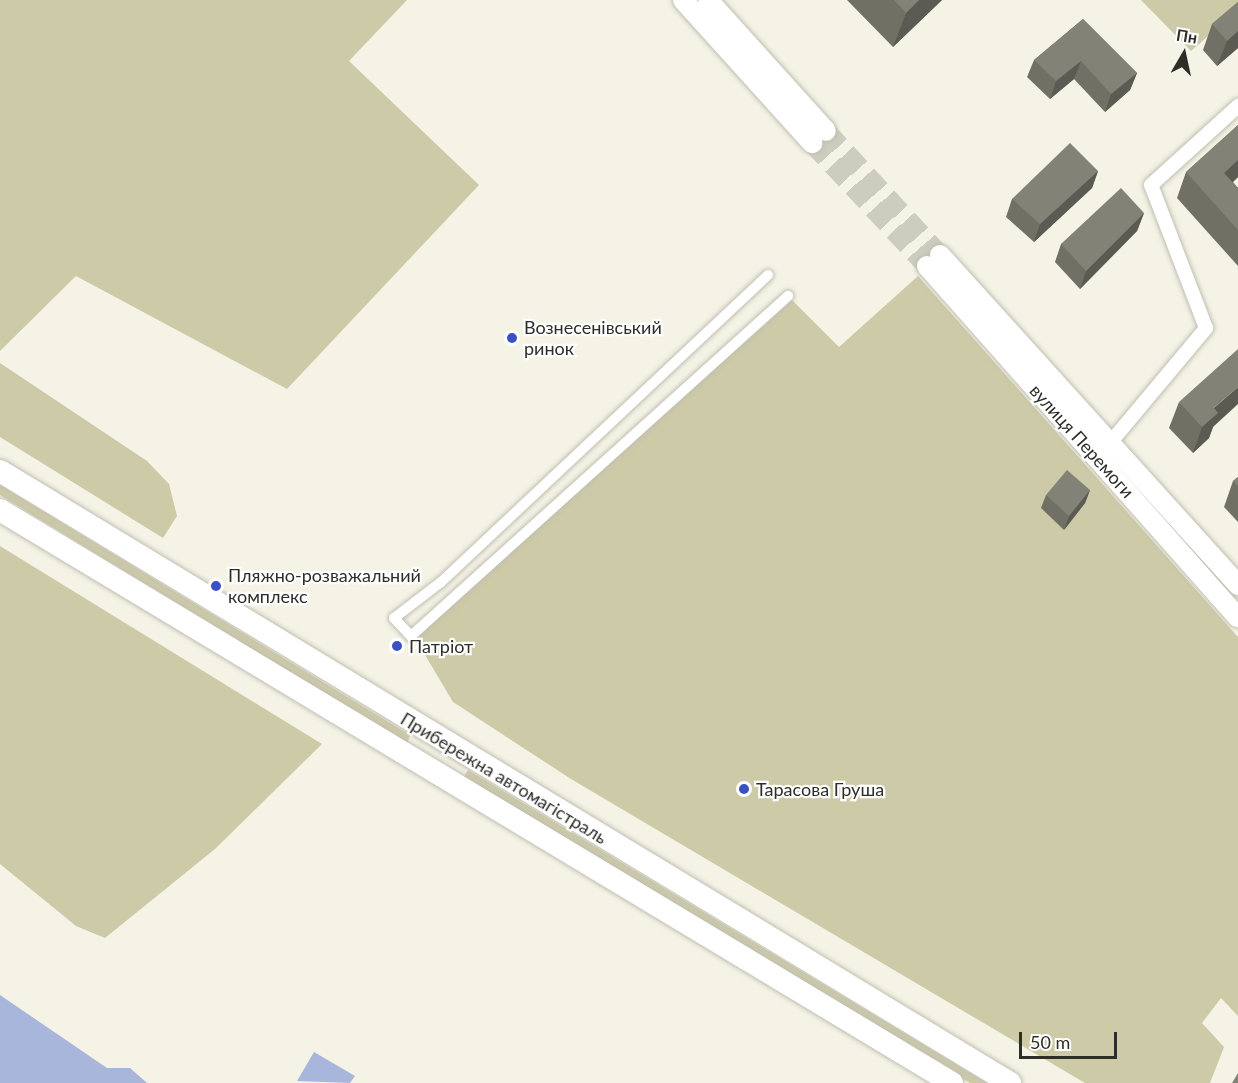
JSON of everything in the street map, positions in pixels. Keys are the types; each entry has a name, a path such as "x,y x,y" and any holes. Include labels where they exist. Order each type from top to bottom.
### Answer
{"main road":[{"path":"683,0 819,137 708,0"},
{"name":"вулиця Перемоги","path":"1238,585 1110,443 933,260 1094,455 1238,617"},
{"path":"1094,455 1112,457 1110,443"},
{"path":"1115,478 1118,466 1129,464"},
{"name":"Прибережна автомагістраль","path":"0,471 412,723 1010,1083"},
{"name":"Прибережна автомагістраль","path":"0,510 952,1083"},
{"path":"411,756 420,755 429,740 412,723"},
{"path":"456,784 448,773 453,765 462,759 480,764"}],"street":[{"path":"1110,443 1206,328 1151,185 1238,106"},
{"path":"768,275 441,582 394,618 411,636 788,296"}],"shaded area":[{"path":"0,0 407,0 349,61 479,185 287,389 76,276 0,351"},
{"path":"1141,0 1238,0 1238,10 1191,51"},
{"path":"918,276 1238,637 1238,1016 1221,998 1202,1023 1224,1047 1210,1083 1085,1083 571,779 453,702 415,638 792,300 839,347"},
{"path":"0,363 147,461 169,484 177,516 163,538 0,437"},
{"path":"0,485 410,735 407,744 0,495"},
{"path":"0,546 322,744 215,849 105,938 76,926 0,864"},
{"path":"468,770 987,1083 970,1083 462,780"}],"water":[{"path":"0,995 107,1068 130,1068 147,1083 0,1083"},
{"path":"314,1052 355,1076 350,1083 297,1081"}],"building":[{"path":"894,0 919,0 906,13"},
{"path":"1238,2 1238,31 1227,41 1212,24"},
{"path":"1083,19 1137,73 1111,94 1081,61 1056,81 1034,60"},
{"path":"1238,125 1238,160 1224,173 1238,188 1238,230 1186,172"},
{"path":"1070,143 1098,171 1040,224 1012,199"},
{"path":"1121,188 1144,213 1086,271 1061,244"},
{"path":"1238,349 1238,387 1214,408 1218,413 1202,427 1179,402"},
{"path":"1067,470 1090,490 1069,516 1046,495"},
{"path":"1238,1073 1238,1083 1232,1083"}],"tunnel":[{"path":"826,131 940,255"},
{"path":"812,143 927,266"}],"place":[{"name":"Вознесенівський ринок","path":"512,338"},
{"name":"Пляжно-розважальний комплекс","path":"216,586"},
{"name":"Патріот","path":"397,646"},
{"name":"Тарасова Груша","path":"744,789"}]}
